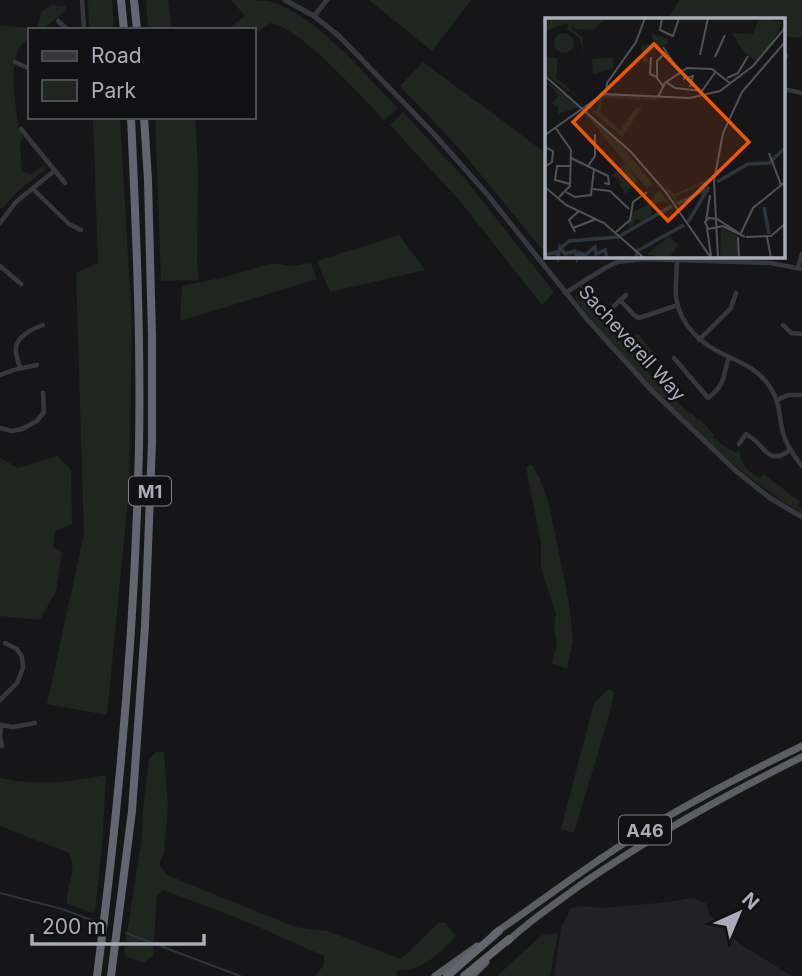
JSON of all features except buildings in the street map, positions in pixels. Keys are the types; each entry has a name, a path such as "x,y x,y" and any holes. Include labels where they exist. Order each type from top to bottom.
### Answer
{"highway":[{"path":"121,0 124,28"},
{"path":"134,0 137,28"},
{"name":"M1","path":"97,976 112,862 132,625 139,445 137,250 131,119"},
{"name":"M1","path":"111,976 132,811 145,626 152,443 152,336 144,119"},
{"name":"A46","path":"499,931 634,837 740,777 802,746"},
{"name":"A46","path":"509,939 561,899 647,841 717,800 802,757"},
{"path":"435,976 499,931"},
{"path":"447,976 499,931"},
{"path":"464,976 509,939"},
{"path":"472,976 509,939"}],"street":[{"path":"82,0 84,28"},
{"name":"Sacheverell Way","path":"285,0 314,16 339,36 452,154 626,363 720,457 752,484 802,517"},
{"path":"314,16 327,0"},
{"path":"58,21 66,28"},
{"path":"15,62 28,68"},
{"path":"784,89 802,93"},
{"path":"21,129 65,183"},
{"path":"0,223 16,202 54,170"},
{"path":"33,189 69,224 81,230"},
{"path":"565,293 617,262 643,257 720,258 800,268 802,254"},
{"path":"677,259 676,298 684,319 699,340 753,369 770,387 777,400 783,433 802,466"},
{"path":"0,265 21,284"},
{"path":"699,340 733,310 736,293"},
{"path":"614,306 626,295"},
{"path":"620,300 639,318 678,305"},
{"path":"783,325 791,333 802,334"},
{"path":"20,368 16,346 26,332 43,326"},
{"path":"785,341 791,333"},
{"path":"674,358 708,398 723,382 729,357"},
{"path":"0,375 37,365"},
{"path":"0,428 12,431 37,421 44,412 43,393"},
{"path":"777,400 788,395 802,395"},
{"path":"739,444 746,433 772,456 780,456 791,450"},
{"path":"0,700 18,683 23,667 22,657 17,649 5,643"},
{"path":"2,746 0,725 13,727 35,723"}],"shaded area":[{"path":"693,898 706,903 710,916 740,944 792,976 554,976 561,928 571,908 600,908"}],"green space":[{"path":"88,0 112,0 114,28 89,28"},
{"path":"146,0 168,0 172,28 148,28"},
{"path":"231,0 269,1 304,18 338,47 398,108 384,120 330,64 282,27 270,23 256,34 256,28 229,28 245,16"},
{"path":"369,0 471,0 432,51"},
{"path":"679,0 802,0 802,38 784,36 784,18 669,18"},
{"path":"51,5 65,6 66,10 44,28 37,28 41,12"},
{"path":"0,25 28,28 28,40 17,54 14,66 14,93 19,129 23,137 20,144 22,172 31,174 45,165 46,169 17,192 2,209 0,207"},
{"path":"423,62 545,152 545,253 457,146 400,86"},
{"path":"403,112 466,180 554,292 542,305 459,200 390,125"},
{"path":"93,119 120,119 132,324 129,489 107,715 47,704 84,534 76,273 98,263"},
{"path":"155,119 195,119 199,280 161,281"},
{"path":"399,235 425,270 330,292 317,261"},
{"path":"311,263 317,279 180,321 182,286 270,264 291,266"},
{"path":"582,285 598,304 595,307 615,332 628,340 639,335 654,354 653,360 645,367 655,380 690,414 700,419 721,444 740,453 742,462 749,471 760,478 764,474 800,502 797,505 802,508 802,514 739,469 681,418 654,390 578,303 576,293"},
{"path":"57,456 71,470 72,524 55,531 53,547 62,552 56,591 40,620 0,616 0,458 18,468"},
{"path":"532,465 549,504 569,603 573,640 567,669 552,663 557,645 554,628 556,614 541,568 541,543 526,467"},
{"path":"609,689 614,692 610,712 574,833 561,829 594,703"},
{"path":"156,752 164,752 168,807 164,853 159,864 167,875 295,927 328,931 401,959 438,923 445,923 456,936 430,960 415,968 398,970 397,976 315,976 324,965 324,956 240,919 163,890 157,896 153,955 144,963 125,956 142,837 149,759"},
{"path":"106,775 102,848 95,911 91,913 67,903 72,872 69,853 0,826 0,778 53,782"},
{"path":"558,933 550,976 497,976 542,935"}],"waterway":[{"path":"0,893 62,909 94,921"},
{"path":"126,933 240,976"}]}
